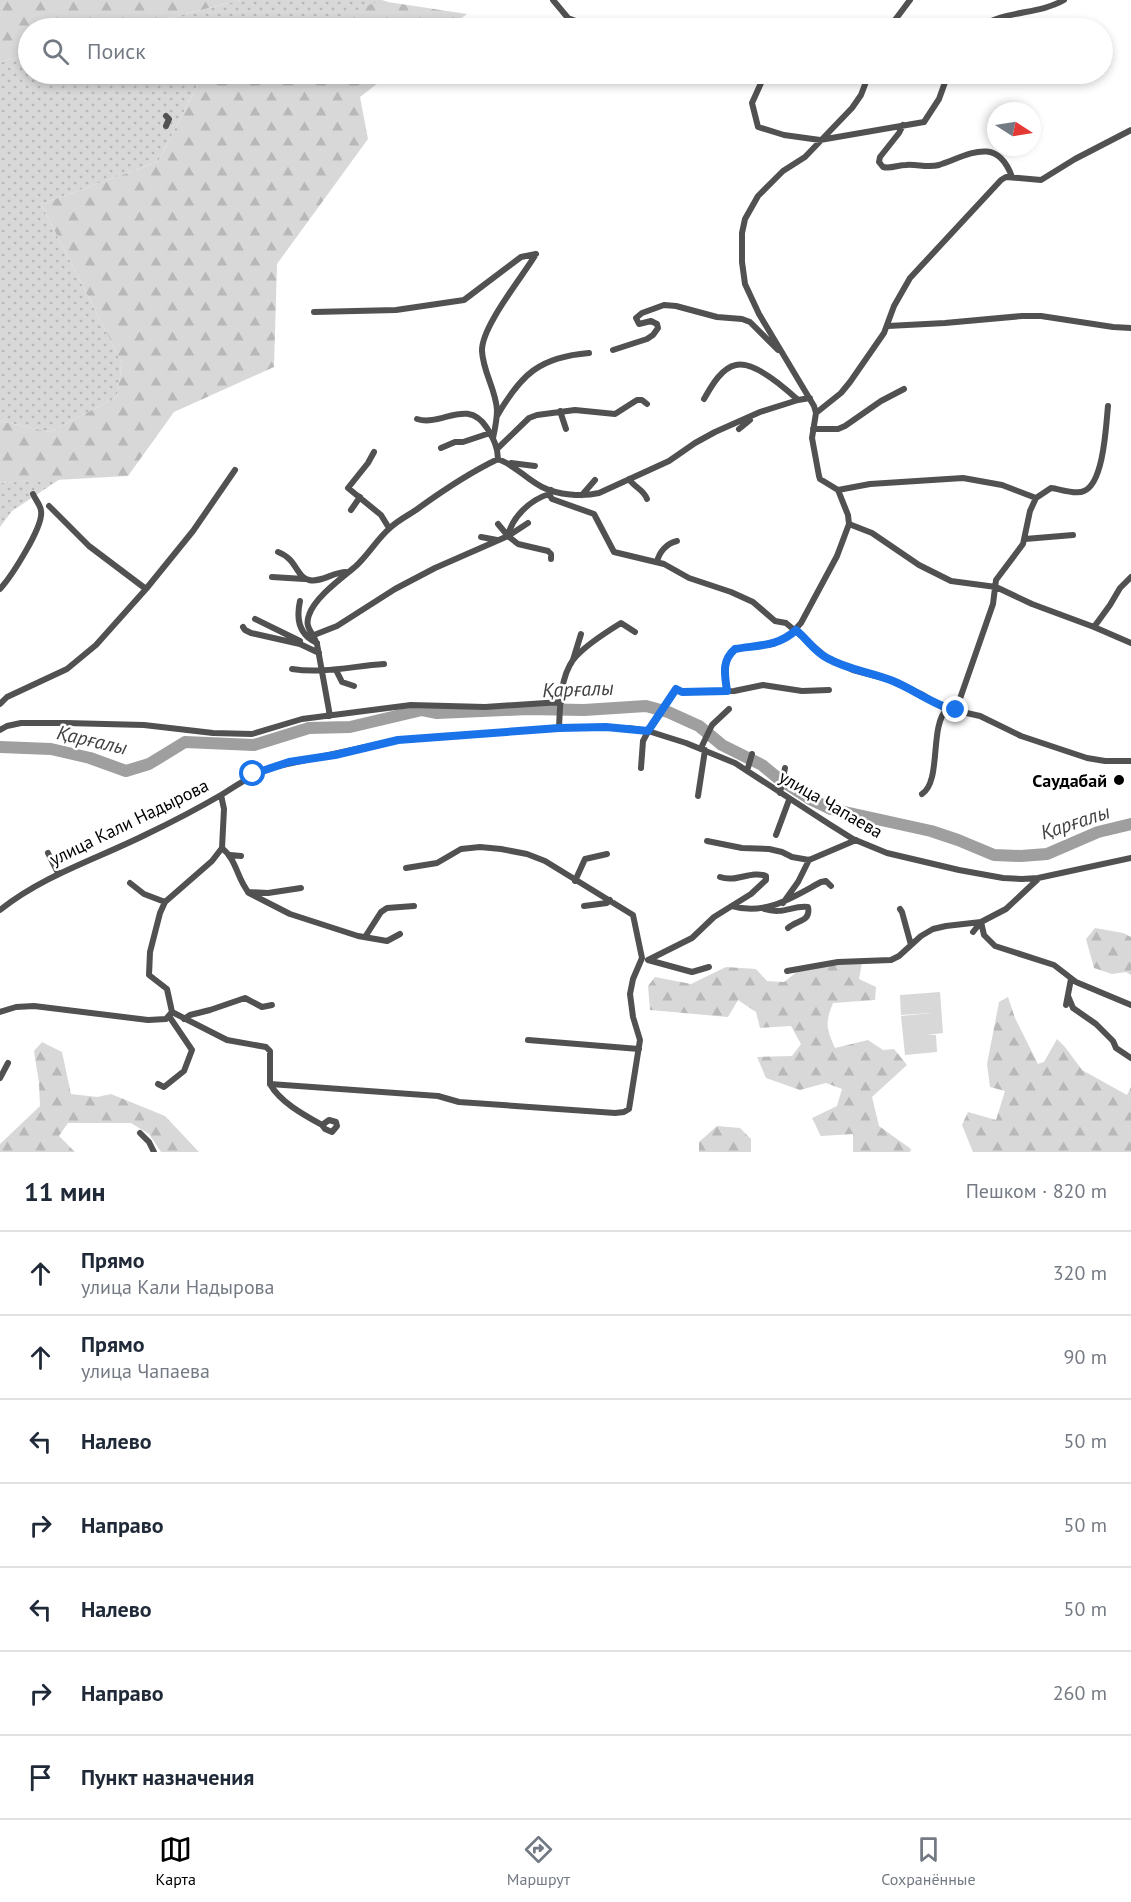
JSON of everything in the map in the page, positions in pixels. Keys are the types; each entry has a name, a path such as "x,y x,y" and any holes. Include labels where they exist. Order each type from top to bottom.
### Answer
{"street":[{"path":"553,0 568,18"},
{"path":"896,18 910,0"},
{"path":"1001,18 1045,8 1064,0"},
{"path":"761,84 752,103 758,127 784,135 820,140 924,122 939,99 944,84"},
{"path":"865,84 852,108 805,157 783,171 758,196 745,219 742,233 743,278 759,314 810,398 816,413 812,445 819,476 826,484 838,490 870,484 963,478 1002,485 1036,498"},
{"path":"166,116 169,119 166,126"},
{"path":"903,125 900,133 880,157 879,162 883,167 937,166 970,153 986,151 994,153 1002,160 1009,168 1012,177"},
{"path":"816,413 841,393 850,382 888,326 894,306 910,278 990,190 1006,177 1041,180 1091,150 1131,130"},
{"path":"314,312 396,310 464,300 521,257 536,254 527,271 508,294 483,342 484,364 494,396 496,417"},
{"path":"613,350 653,335 658,328 657,324 651,321 639,324 636,318 642,313 664,305 747,321 781,352"},
{"path":"888,326 1032,316 1131,327"},
{"path":"491,436 496,417 516,386 537,366 568,355 590,353"},
{"path":"704,399 719,376 738,365 753,368 769,376 798,400"},
{"path":"813,429 838,429 845,426 881,401 904,389"},
{"path":"510,463 550,492 588,496 607,490 669,461 703,438 752,417 798,400 810,398"},
{"path":"498,448 529,418 575,410 615,414 637,400 642,400 647,404"},
{"path":"956,710 993,604 996,580 1023,544 1030,510 1036,498 1051,488 1080,492 1089,487 1096,476 1102,454 1108,406"},
{"path":"560,411 566,429"},
{"path":"417,419 432,421 456,413 475,415 483,421 498,448 498,459"},
{"path":"739,429 752,417"},
{"path":"441,448 491,436"},
{"path":"374,452 348,488 381,515 389,528"},
{"path":"330,716 317,643 314,635 308,630 309,614 314,607 346,573 367,555 389,528 466,476 498,459 535,466"},
{"path":"0,704 7,697 57,675 77,662 100,640 194,531 235,470"},
{"path":"629,479 633,486 644,492 647,499"},
{"path":"582,495 595,480"},
{"path":"726,691 724,670 728,657 735,649 772,644 796,630 837,556 849,524 845,505 838,490"},
{"path":"508,536 512,523 524,508 550,492"},
{"path":"550,492 552,498 594,514 614,552 657,562 689,578 753,602 768,617 786,623 796,630 815,650 832,661 853,670 891,680 947,709 980,716 1021,736 1087,758 1131,761"},
{"path":"0,589 22,559 39,521 41,510 33,494"},
{"path":"351,510 360,497"},
{"path":"49,506 89,546 146,589"},
{"path":"314,635 337,626 395,589 435,568 508,536 528,523"},
{"path":"498,524 518,544 548,551 551,559"},
{"path":"849,524 872,533 920,565 951,581 996,587 1032,604 1131,643"},
{"path":"1025,539 1073,535"},
{"path":"481,537 498,540"},
{"path":"657,562 663,550 673,541 677,541"},
{"path":"278,552 289,556 305,579"},
{"path":"272,577 317,580 346,573"},
{"path":"1094,627 1120,588 1131,577"},
{"path":"300,601 298,613 301,630 304,636 317,643"},
{"path":"255,620 319,653"},
{"path":"573,660 621,623 635,632"},
{"path":"243,627 251,633 305,646"},
{"path":"559,728 566,676 581,634"},
{"path":"292,669 322,671 384,664"},
{"path":"336,670 342,682 354,686"},
{"path":"642,768 643,741 676,689 682,692 726,691 763,685 802,691 829,690"},
{"path":"0,730 21,723 144,725 213,733 252,734 303,719 411,705 485,707 561,703"},
{"path":"698,796 706,737 711,727 729,709"},
{"path":"922,794 927,788 937,743 937,732 947,709"},
{"name":"улица Чапаева","path":"559,728 606,727 648,731 703,749 735,763 780,789 789,800 856,840 887,853 959,870 1004,878 1038,878 1131,858"},
{"name":"улица Кали Надырова","path":"0,910 24,892 58,873 146,835 220,795 253,774 269,768 398,740 559,728"},
{"path":"747,771 752,754"},
{"path":"780,789 784,772"},
{"path":"158,1084 164,1087 184,1071 192,1050 170,1014 167,988 149,975 150,952 159,913 165,903 212,861 222,848 224,809 220,795"},
{"path":"776,835 789,800"},
{"path":"707,841 742,848 775,850 792,857 809,860 856,840"},
{"path":"222,848 230,855 248,892 290,914 365,937 387,941 400,934"},
{"path":"406,868 437,863 461,849 491,848 536,858 633,915 645,959"},
{"path":"48,853 58,873"},
{"path":"575,881 585,859 607,854"},
{"path":"230,855 241,856"},
{"path":"783,904 809,860"},
{"path":"270,1084 438,1096 459,1102 624,1112 629,1108 640,1040 633,1017 630,994 633,979 645,959 692,938 714,916 763,885 766,880 766,876 761,874 727,880 720,877"},
{"path":"787,971 838,962 891,960 933,929 981,922 1006,909 1038,878"},
{"path":"732,906 760,908 783,904 821,882 826,881 831,886"},
{"path":"130,883 144,894 165,903"},
{"path":"248,892 301,888"},
{"path":"584,906 607,903 610,900"},
{"path":"365,937 371,931 381,912 387,908 414,906"},
{"path":"760,908 783,912 808,907 808,916 788,928"},
{"path":"900,909 911,945"},
{"path":"973,932 981,922"},
{"path":"981,922 984,935 995,946 1054,965 1071,979 1131,1005"},
{"path":"645,959 692,972 709,967"},
{"path":"1066,1005 1071,979"},
{"path":"1068,996 1073,1008 1096,1024 1113,1041 1116,1048 1131,1058"},
{"path":"184,1019 190,1015 245,998 262,1007 272,1005"},
{"path":"0,1012 16,1006 34,1006 147,1020 166,1019 170,1014"},
{"path":"170,1014 227,1040 266,1047 270,1051 270,1084 274,1091 322,1125"},
{"path":"528,1040 639,1049"},
{"path":"0,1078 8,1063"},
{"path":"140,1133 154,1152"}],"green space":[{"path":"0,0 241,0 169,18 18,18 18,58 0,62"},
{"path":"241,0 382,0 388,2 350,18 169,18"},
{"path":"378,1 467,14 462,18 340,18"},
{"path":"18,58 18,84 198,84 158,162 41,204 122,363 117,397 50,432 0,421 0,62"},
{"path":"198,84 377,84 360,97 368,139 277,264 274,367 174,412 128,476 0,483 0,421 50,432 117,397 122,363 41,204 158,162"},
{"path":"60,479 12,511 0,527 0,483"},
{"path":"1095,928 1123,933 1131,937 1131,975 1126,972 1112,974 1094,968 1086,939"},
{"path":"862,962 859,979 876,987 875,1000 833,1003 828,1030 835,1048 868,1040 883,1050 894,1049 907,1065 872,1097 879,1126 911,1149 910,1152 853,1152 853,1134 821,1136 812,1118 837,1106 842,1089 826,1083 800,1090 766,1078 757,1057 792,1056 801,1044 791,1026 760,1028 756,1012 738,1000 728,1017 650,1010 648,986 655,977 691,984 726,967 756,969 767,981 784,982 802,968"},
{"path":"940,992 943,1033 927,1035 936,1035 937,1052 905,1055 901,1016 932,1013 901,1015 900,995"},
{"path":"1008,997 1015,1018 1038,1064 1044,1062 1057,1039 1082,1070 1127,1095 1131,1087 1131,1152 973,1152 962,1125 968,1112 996,1120 1005,1091 990,1087 987,1064 999,1002"},
{"path":"42,1042 62,1052 71,1094 97,1097 111,1094 165,1116 199,1152 161,1152 149,1134 131,1123 68,1123 59,1136 75,1152 0,1152 0,1144 40,1106 34,1051"},
{"path":"717,1126 740,1128 751,1139 751,1152 699,1152 699,1142"}],"waterway":[{"name":"Қарғалы","path":"0,747 51,749 90,758 126,771 149,764 185,742 254,745 309,728 350,727 422,710 437,713 528,709 584,710 646,706 668,712 699,726 722,745 762,765 810,799 831,809 931,831 994,855 1047,854 1098,832 1131,824"}],"place":[{"name":"Саудабай","path":"1119,780"}],"route":[{"path":"253,774 289,762 335,755 398,740 559,728 606,727 648,731 676,689 682,692 727,691 724,670 731,652 741,647 772,644 796,630 815,650 838,664 891,680 944,708 956,710"}]}
